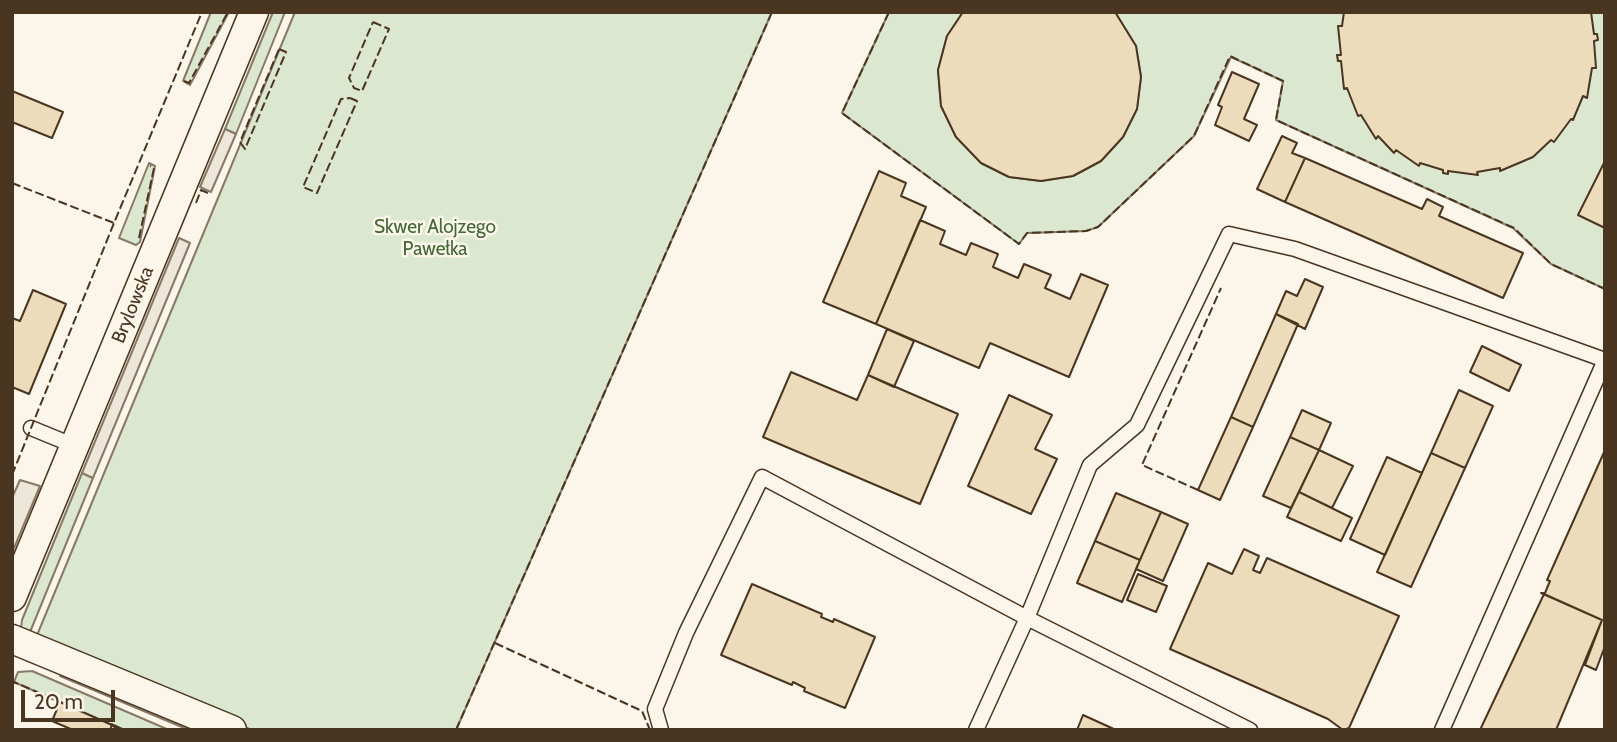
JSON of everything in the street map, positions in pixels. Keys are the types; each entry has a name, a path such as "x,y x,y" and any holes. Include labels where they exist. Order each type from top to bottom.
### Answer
{"street":[{"name":"Brylowska","path":"12,597 254,12"},
{"path":"12,639 232,730"}],"lane":[{"path":"976,730 1027,618 1090,465 1137,425 1229,234 1295,249 1605,360 1442,730"},
{"path":"31,428 75,446"},
{"path":"661,730 655,709 686,633 762,477 1027,618 1250,730"}],"green space":[{"path":"211,12 229,12 190,85 183,81"},
{"path":"273,12 285,12 236,134 225,129"},
{"name":"Skwer Alojzego Pawełka","path":"295,12 772,12 456,730 252,730 35,640"},
{"path":"889,12 963,12 947,36 938,70 941,106 956,137 981,163 1009,177 1041,181 1073,176 1101,161 1123,137 1137,109 1141,77 1136,46 1115,12 1605,12 1605,289 1551,264 1513,228 1276,120 1283,81 1231,57 1194,136 1098,227 1086,231 1027,233 1019,244 842,113"},
{"path":"149,163 155,166 140,242 136,245 119,238"},
{"path":"82,473 93,478 28,637 21,628 22,620"},
{"path":"32,671 169,730 123,730 14,682 18,672"}],"shaded area":[{"path":"225,129 236,134 211,192 200,187"},
{"path":"179,238 190,243 93,478 82,473"},
{"path":"20,480 40,486 12,553 12,498"},
{"path":"63,668 212,730 189,730 60,676"}],"building":[{"path":"963,12 1115,12 1136,46 1141,77 1137,109 1123,137 1101,161 1073,176 1041,181 1009,177 981,163 956,137 941,106 938,70 947,36"},
{"path":"1344,12 1591,12 1594,34 1597,34 1598,40 1594,41 1596,68 1592,68 1587,98 1583,96 1573,120 1571,119 1554,142 1551,140 1533,157 1500,171 1500,168 1477,172 1478,175 1448,171 1448,174 1443,173 1443,170 1420,163 1419,166 1396,150 1394,153 1378,136 1376,139 1361,115 1358,116 1347,88 1344,89 1341,61 1338,61 1337,55 1341,55 1338,26 1342,26"},
{"path":"1232,72 1259,84 1244,119 1257,125 1249,141 1215,125 1222,107 1218,105"},
{"path":"12,91 63,112 52,138 12,122"},
{"path":"1282,136 1297,143 1292,153 1305,158 1285,202 1257,189"},
{"path":"1305,158 1422,209 1427,199 1443,207 1439,216 1523,253 1503,298 1285,202"},
{"path":"1605,161 1605,228 1578,215"},
{"path":"879,171 906,183 901,196 926,207 876,324 823,302"},
{"path":"920,220 945,231 940,244 966,255 971,243 998,254 993,267 1018,278 1024,264 1051,275 1045,288 1070,299 1081,274 1108,285 1069,377 990,343 979,368 876,324"},
{"path":"1305,279 1323,287 1305,329 1276,314 1286,291 1297,296"},
{"path":"33,290 66,304 29,394 12,387 12,318 20,321"},
{"path":"1276,314 1298,324 1253,427 1231,417"},
{"path":"887,329 914,341 894,387 868,375"},
{"path":"1482,346 1521,365 1509,391 1470,372"},
{"path":"791,372 857,400 868,375 958,414 920,504 763,437"},
{"path":"1459,390 1493,406 1465,468 1431,453"},
{"path":"1009,395 1052,415 1035,449 1057,459 1031,514 968,486"},
{"path":"1302,410 1331,423 1319,450 1290,437"},
{"path":"1231,417 1253,427 1220,500 1198,490"},
{"path":"1290,437 1319,450 1291,508 1263,496"},
{"path":"1319,450 1353,466 1332,508 1299,492"},
{"path":"1605,450 1605,646 1596,670 1585,665 1602,620 1541,593 1545,593 1550,581 1547,580"},
{"path":"1431,453 1465,468 1411,587 1377,572"},
{"path":"1387,457 1422,473 1385,555 1350,539"},
{"path":"1299,492 1352,518 1341,541 1287,517"},
{"path":"1116,493 1161,512 1140,560 1095,541"},
{"path":"1161,512 1188,524 1163,581 1136,569"},
{"path":"1095,541 1140,560 1122,602 1077,583"},
{"path":"1244,549 1259,556 1253,570 1260,573 1267,558 1399,616 1349,728 1343,730 1328,719 1170,649 1208,563 1232,574"},
{"path":"1138,574 1167,586 1156,612 1127,600"},
{"path":"752,584 822,614 821,617 833,622 834,619 875,637 845,708 804,691 805,688 793,682 792,685 721,655"},
{"path":"1544,594 1602,620 1556,730 1480,730"},
{"path":"60,702 112,725 110,730 73,730 52,721"},
{"path":"1083,715 1116,730 1077,730"}],"fence":[{"path":"12,183 114,223 202,12"},
{"path":"184,81 189,83 228,12"},
{"path":"456,730 772,12"},
{"path":"889,12 842,113 1019,244 1027,233 1086,231 1098,227 1194,136 1230,56 1283,81 1276,120 1514,228 1551,264 1605,289"},
{"path":"373,22 389,29 362,91 354,88 349,78 373,22"},
{"path":"279,49 286,52 245,149 240,142 279,49"},
{"path":"350,98 357,101 317,193 303,187 341,99 350,98"},
{"path":"139,238 154,168 150,166"},
{"path":"196,203 201,190 208,193"},
{"path":"12,475 114,223"},
{"path":"1198,490 1142,465 1221,288"},
{"path":"495,643 642,711 650,730"},
{"path":"12,686 14,682 60,702"}],"wall":[{"path":"112,725 123,730"}]}
